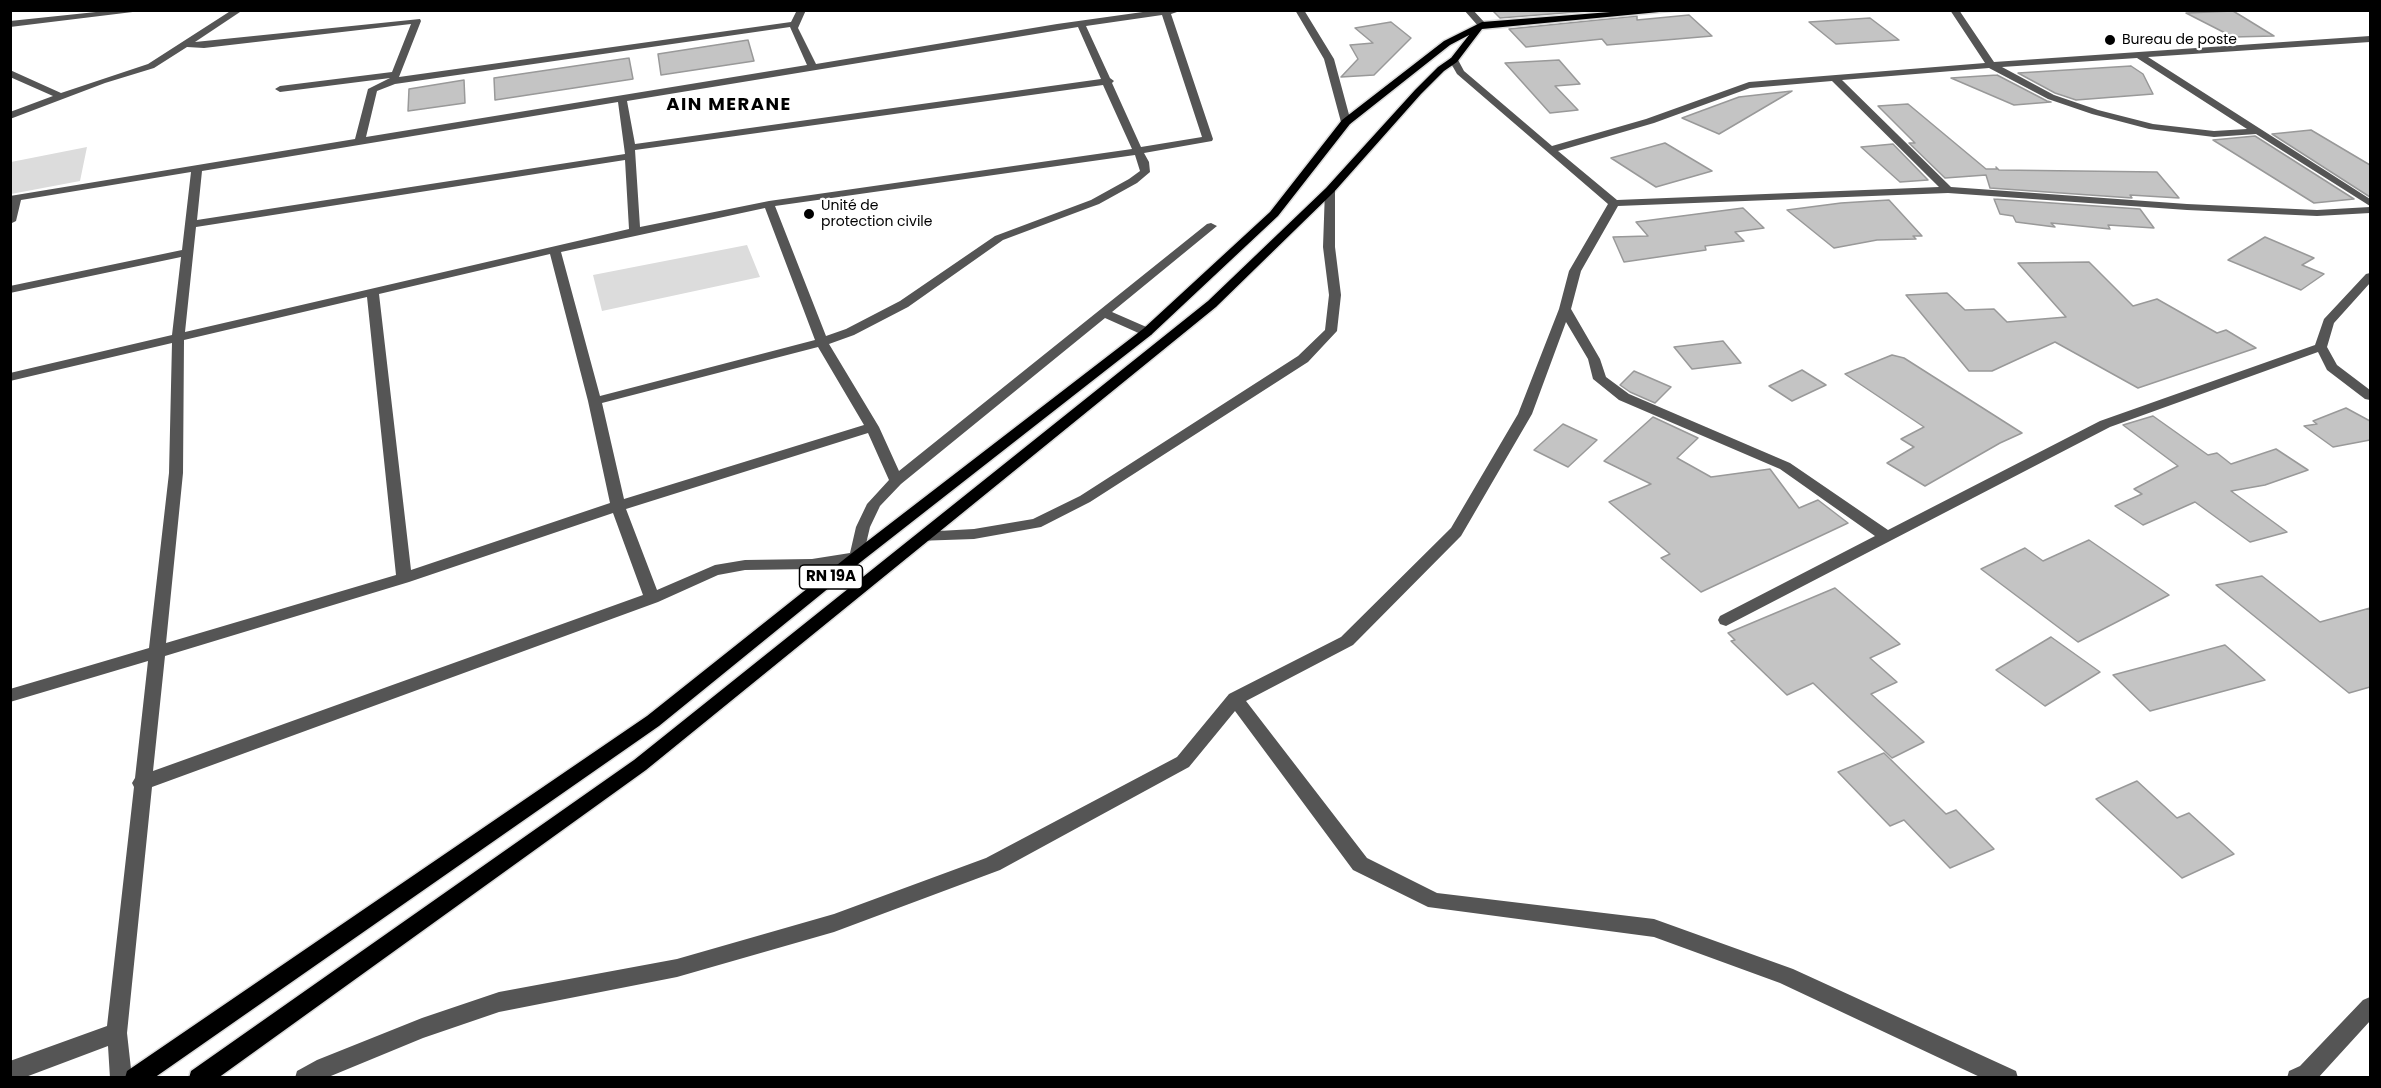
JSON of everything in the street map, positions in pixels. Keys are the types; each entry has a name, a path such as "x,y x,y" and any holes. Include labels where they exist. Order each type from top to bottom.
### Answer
{"main road":[{"name":"RN 19A","path":"135,1077 653,721 857,557 1147,332 1274,214 1346,122 1447,43 1482,25 1676,10"},
{"name":"RN 19A","path":"199,1077 640,765 1212,304 1330,190 1418,92 1441,69 1454,60 1482,25"}],"street":[{"path":"10,24 145,10"},
{"path":"10,116 151,66 239,10"},
{"path":"802,10 794,28 813,68"},
{"path":"10,221 14,199 360,140 1179,10"},
{"path":"1299,10 1329,58 1346,122"},
{"path":"1468,10 1482,25"},
{"path":"1954,10 1991,65 2051,97 2095,112 2152,127 2214,134 2260,131"},
{"path":"10,377 635,231 769,204 1208,139 1166,13"},
{"path":"186,44 204,45 417,21 394,77 373,89 360,140"},
{"path":"280,89 394,77 795,24"},
{"path":"595,401 822,342 850,332 904,304 999,238 1095,202 1145,172 1144,162 1081,24"},
{"path":"1550,150 1650,121 1749,85 1991,65 2370,39"},
{"path":"2139,55 2370,203"},
{"path":"1454,60 1460,72 1614,203 1948,190 2199,208 2317,213 2370,210"},
{"path":"10,73 62,97"},
{"path":"1833,77 1948,190"},
{"path":"191,224 630,152 1108,81"},
{"path":"622,98 630,152 635,231"},
{"path":"121,1077 117,1033 141,783 159,651 176,473 178,337 197,167"},
{"path":"921,537 974,534 1036,523 1085,499 1303,359 1331,331 1335,295 1329,247 1330,190"},
{"path":"305,1077 324,1067 422,1028 499,1002 688,965 834,923 993,864 1183,762 1235,699 1347,641 1456,532 1525,414 1565,309 1575,271 1614,203"},
{"path":"769,204 822,342 872,427 896,481"},
{"path":"141,783 652,598 715,570 745,565 812,564 857,557 863,527 874,504 896,481 1211,226"},
{"path":"555,250 595,401 618,506 652,598"},
{"path":"10,290 188,252"},
{"path":"2370,278 2328,322 2321,347 2332,367 2370,396"},
{"path":"373,293 404,578"},
{"path":"1565,309 1594,359 1600,379 1624,397 1785,466 1887,537"},
{"path":"1103,313 1147,332"},
{"path":"1726,620 2105,424 2321,347"},
{"path":"10,696 404,578 618,506 872,427"},
{"path":"1235,699 1360,864 1424,896 1435,901 1654,928 1786,976 1975,1064 2008,1077"},
{"path":"2297,1077 2308,1073 2370,1006"},
{"path":"10,1072 117,1033"}],"shaded area":[{"path":"87,147 80,181 11,194 11,162"},
{"path":"747,245 760,277 602,311 593,275"}],"building":[{"path":"1492,10 1601,10 1500,18"},
{"path":"2233,11 2274,36 2233,37 2186,13"},
{"path":"1689,15 1712,36 1607,45 1602,39 1526,47 1509,29 1637,16 1637,20"},
{"path":"1870,18 1899,40 1836,44 1809,22"},
{"path":"1391,22 1411,38 1374,75 1341,77 1358,59 1350,45 1373,43 1355,28"},
{"path":"748,40 754,61 661,75 658,54"},
{"path":"629,58 633,79 495,100 494,78"},
{"path":"1559,60 1580,84 1555,86 1578,110 1550,113 1505,63"},
{"path":"2131,66 2143,74 2153,94 2076,100 2055,93 2018,73"},
{"path":"1997,75 2051,102 2014,105 1951,78"},
{"path":"464,80 465,103 408,111 409,89"},
{"path":"1792,91 1719,134 1682,118 1739,97"},
{"path":"1908,104 1986,169 1997,169 1996,167 1999,170 2157,172 2179,198 2130,195 2132,198 1990,188 1986,175 1945,178 1909,143 1915,143 1878,106"},
{"path":"2311,130 2370,165 2370,197 2272,134"},
{"path":"2255,136 2354,199 2314,203 2213,140"},
{"path":"1665,143 1712,171 1656,187 1611,158"},
{"path":"1893,144 1928,180 1900,182 1861,147"},
{"path":"1994,199 2140,209 2154,228 2108,225 2110,229 2051,223 2055,227 2016,222 2013,216 2000,214"},
{"path":"1889,200 1922,236 1913,236 1916,239 1877,240 1834,248 1787,210 1841,203"},
{"path":"1743,208 1764,228 1735,232 1744,241 1705,246 1706,250 1624,262 1613,237 1648,236 1636,222"},
{"path":"2265,237 2314,258 2302,265 2324,274 2301,290 2228,260"},
{"path":"2089,262 2133,306 2157,299 2217,333 2226,330 2256,348 2138,388 2055,342 1992,371 1969,371 1906,295 1947,293 1965,310 1994,309 2007,322 2066,317 2018,263"},
{"path":"1723,341 1741,363 1692,369 1674,347"},
{"path":"1892,355 1904,358 2022,433 1925,486 1887,463 1914,447 1901,439 1924,427 1845,374"},
{"path":"1802,370 1826,385 1792,401 1769,386"},
{"path":"1634,371 1671,387 1655,403 1620,385"},
{"path":"2346,408 2370,421 2370,440 2333,447 2304,426 2317,424 2313,421"},
{"path":"2153,416 2208,455 2217,453 2231,464 2276,449 2308,470 2265,485 2231,491 2287,532 2250,542 2195,502 2143,525 2115,506 2142,494 2134,489 2178,466 2123,425"},
{"path":"1653,417 1698,438 1677,458 1711,477 1770,469 1799,508 1818,500 1848,523 1701,592 1661,558 1670,554 1609,502 1651,484 1604,461"},
{"path":"1563,424 1597,440 1568,467 1534,450"},
{"path":"2089,540 2169,595 2078,642 1981,569 2025,548 2043,561"},
{"path":"2262,576 2320,622 2370,608 2370,687 2349,693 2216,585"},
{"path":"1835,588 1900,644 1870,658 1897,682 1871,694 1924,742 1892,758 1813,683 1787,695 1731,641 1735,640 1728,633"},
{"path":"2051,637 2100,672 2045,706 1996,670"},
{"path":"2225,645 2265,680 2150,711 2113,675"},
{"path":"1884,753 1946,814 1956,810 1994,849 1950,868 1904,820 1890,826 1838,772"},
{"path":"2137,781 2177,818 2189,813 2234,854 2182,878 2096,799"}],"place":[{"name":"Bureau de poste","path":"2110,40"},
{"name":"Unité de protection civile","path":"809,214"}],"district":[{"name":"AIN MERANE","path":"729,105"}]}
